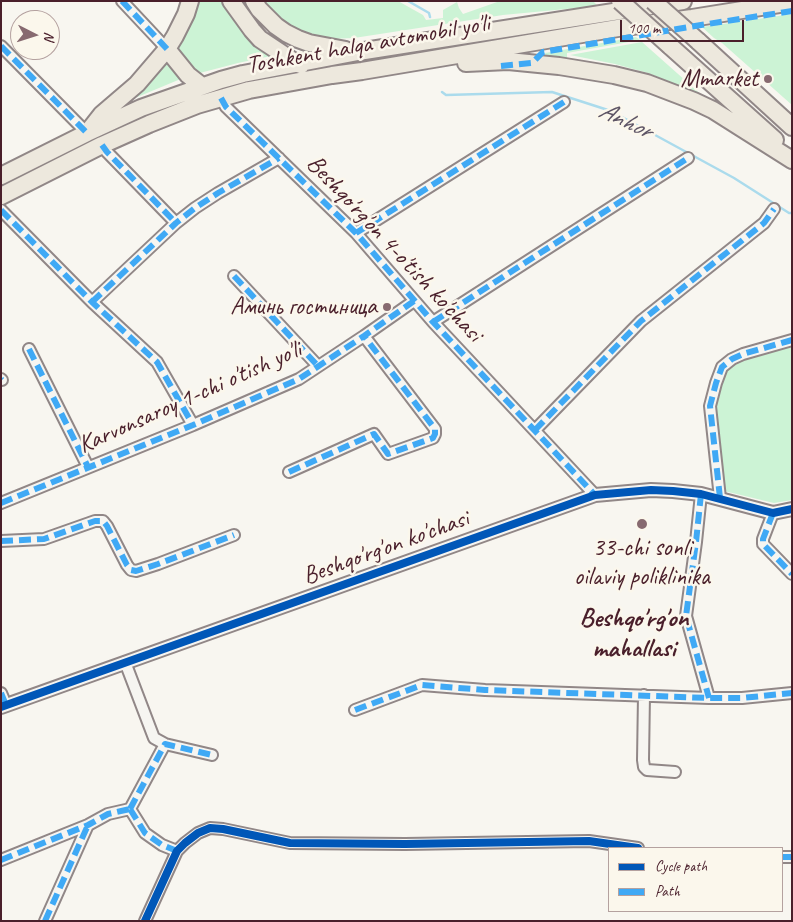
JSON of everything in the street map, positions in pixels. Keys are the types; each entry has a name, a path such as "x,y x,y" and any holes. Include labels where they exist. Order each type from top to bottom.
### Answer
{"highway":[{"path":"87,133 102,114 137,84 167,49 176,36 190,1"},
{"path":"232,1 260,39 296,63 332,75"},
{"path":"254,1 259,9 276,26 298,39 309,43 358,52"},
{"path":"620,1 792,155"},
{"path":"653,1 792,127"},
{"name":"Toshkent halqa avtomobil yo'li","path":"1,176 141,108 242,74 358,52 679,2"},
{"name":"Toshkent halqa avtomobil yo'li","path":"1,196 102,145 149,124 197,105 249,90 624,27 792,2"},
{"path":"167,49 188,75 202,86"},
{"path":"358,52 352,55 350,62 356,70 362,71"},
{"path":"399,65 508,61 559,66 614,75 648,84 713,110 792,160"}],"street":[{"path":"122,1 167,49"},
{"path":"1,46 87,133"},
{"name":"Beshqo'rg'on 4-o'tish ko'chasi","path":"221,98 226,106 356,232 433,322 595,495"},
{"path":"356,232 564,102"},
{"path":"102,145 176,223"},
{"path":"92,302 176,223 195,208 279,158"},
{"path":"433,322 688,158"},
{"path":"1,210 92,302 157,362 193,425"},
{"path":"535,430 641,321 764,223 774,210"},
{"path":"234,276 318,366"},
{"name":"Karvonsaroy 1-chi o'tish yo'li","path":"1,503 193,425 299,379 414,301"},
{"path":"289,472 374,434 388,454 433,438 436,434 435,429 364,336"},
{"path":"720,498 710,406 722,367 732,359 743,354 792,340"},
{"path":"29,349 88,467"},
{"name":"Beshqo'rg'on ko'chasi","path":"3,702 126,662 595,495 651,490 673,491 720,498 774,513 792,509"},
{"path":"701,494 686,616 709,698"},
{"path":"774,513 763,539 764,544 792,574"},
{"path":"1,541 44,540 95,521 103,521 127,565 131,570 136,571 234,535"},
{"path":"126,662 154,738 165,744 212,756"},
{"path":"355,710 422,685 485,690 709,698 742,698 792,693"},
{"path":"644,695 644,767 647,770 675,772"},
{"path":"1,860 88,825 108,814 130,809 165,744"},
{"path":"130,809 145,833 162,845 177,851"},
{"path":"44,921 88,825"},
{"path":"145,921 177,851 185,843 210,828 290,843 405,844 589,841 631,847"}],"green space":[{"path":"198,1 221,1 235,23 254,45 271,56 196,74 187,67 176,47 195,11"},
{"path":"265,1 398,1 423,15 426,20 443,18 443,10 457,2 463,14 500,1 593,1 598,6 503,15 354,38 328,39 303,33 293,27 274,12"},
{"path":"792,14 792,105 702,27"},
{"path":"636,37 640,40 567,53 567,60 546,57 545,53"},
{"path":"642,42 706,99 648,73 570,55"},
{"path":"167,60 183,78 123,103"},
{"path":"792,345 792,500 774,503 724,491 714,406 717,391 732,362 773,348"}],"waterway":[{"name":"Anhor","path":"408,1 429,13 430,17"},
{"name":"Anhor","path":"442,92 446,95 552,92 611,111 734,178 789,213 792,213"}],"marked path":[{"path":"122,1 167,49"},
{"path":"501,66 532,63 543,52 792,11"},
{"path":"1,46 87,133"},
{"path":"221,98 226,107 356,233 433,322 595,495"},
{"path":"356,233 564,102"},
{"path":"102,145 176,223"},
{"path":"92,302 176,223 195,208 279,158"},
{"path":"433,322 688,158"},
{"path":"535,430 641,321 764,223 774,209"},
{"path":"1,210 92,302 157,362 193,425"},
{"path":"234,276 318,366"},
{"path":"1,503 193,425 299,379 414,301"},
{"path":"289,472 374,434 388,454 433,438 435,429 364,336"},
{"path":"720,498 710,406 722,367 732,359 743,354 792,340"},
{"path":"29,349 88,467"},
{"path":"701,494 686,616 709,698"},
{"path":"773,513 763,539 763,544 792,574"},
{"path":"1,541 44,539 95,521 103,521 127,565 131,570 136,571 234,535"},
{"path":"355,710 422,685 485,690 709,698 742,698 792,693"},
{"path":"1,693 6,705"},
{"path":"130,809 165,744 212,755"},
{"path":"130,809 145,833 162,845 177,851"},
{"path":"1,860 88,825 108,814 130,809"},
{"path":"45,921 88,825"},
{"path":"783,857 792,857"}],"cycle path":[{"path":"1,707 595,495 651,490 673,491 701,494 773,513 792,509"},
{"path":"145,921 177,851 198,833 210,828 290,843 405,844 589,841 631,847"}],"place":[{"name":"Mmarket","path":"768,79"},
{"name":"Аминь гостиница","path":"387,307"},
{"name":"33-chi sonli oilaviy poliklinika","path":"642,524"}],"district":[{"name":"Beshqo'rg'on mahallasi","path":"634,634"}]}
